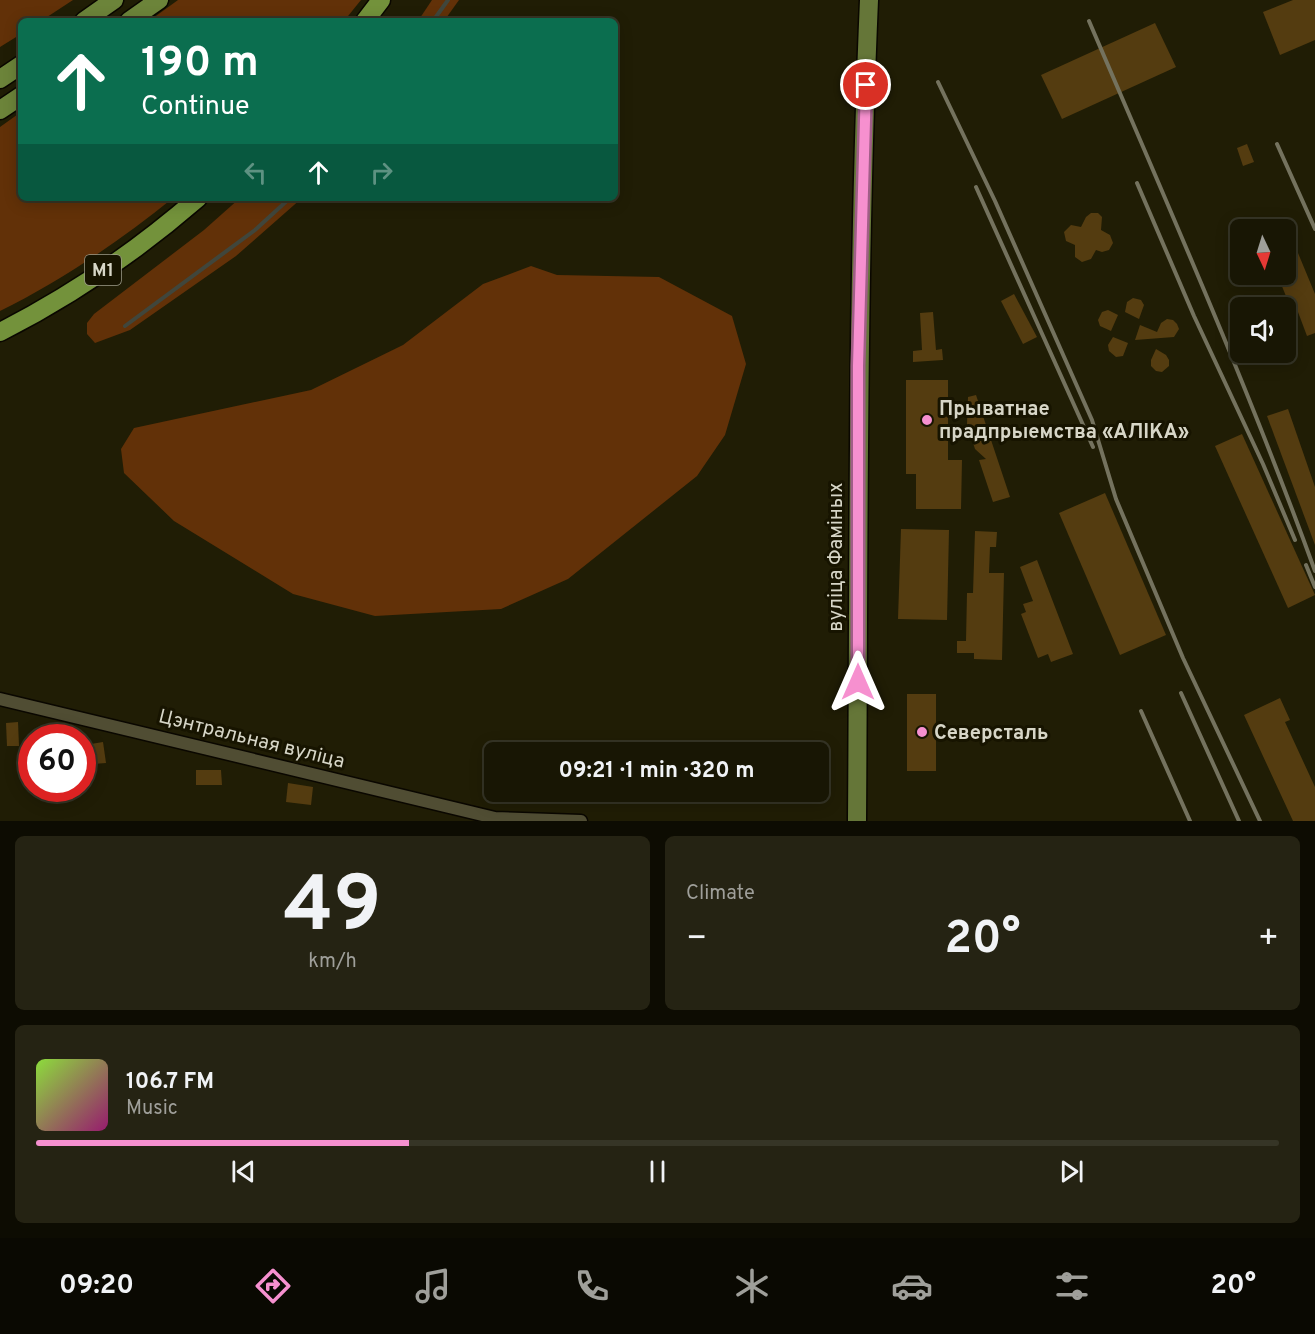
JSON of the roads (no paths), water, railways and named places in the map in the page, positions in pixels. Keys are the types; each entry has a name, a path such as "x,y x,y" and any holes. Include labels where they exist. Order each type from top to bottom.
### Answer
{"highway":[{"path":"88,18 114,0"},
{"path":"133,18 159,0"},
{"path":"367,18 381,0"},
{"path":"0,79 18,67"},
{"path":"0,110 18,98"},
{"name":"М1","path":"0,332 105,269 158,233 195,201"}],"main road":[{"name":"вуліца Фаміных","path":"857,821 859,330 869,0"}],"street":[{"name":"Цэнтральная вуліца","path":"0,699 495,818 581,821"}],"waterway":[{"path":"435,18 448,0"},
{"path":"125,326 255,230 287,201"}],"railway":[{"path":"1089,21 1234,363 1315,571"},
{"path":"938,82 995,201 1092,420 1116,499 1183,658 1260,821"},
{"path":"1277,144 1315,229"},
{"path":"1137,183 1295,540"},
{"path":"976,187 1093,447"},
{"path":"1306,565 1315,587"},
{"path":"1181,693 1239,821"},
{"path":"1141,711 1190,821"}],"place":[{"name":"Прыватнае прадпрыемства «АЛІКА»","path":"927,420"},
{"name":"Северсталь","path":"922,732"}]}
